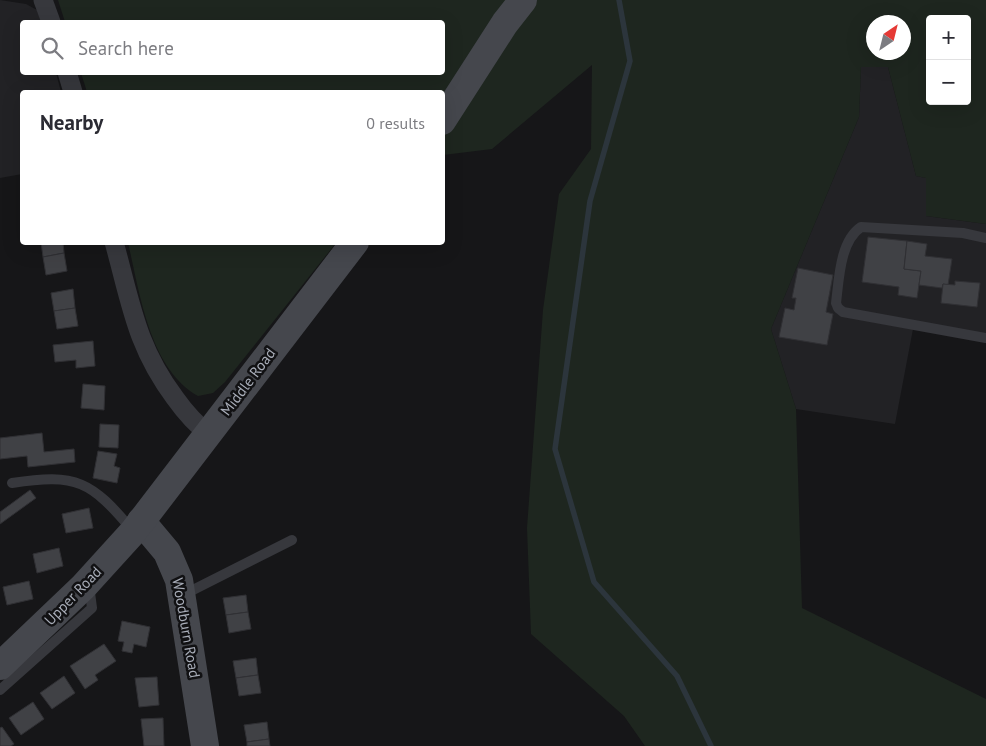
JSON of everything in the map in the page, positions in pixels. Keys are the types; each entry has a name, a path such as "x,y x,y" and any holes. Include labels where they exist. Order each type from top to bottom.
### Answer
{"main road":[{"path":"445,116 505,23 523,0"},
{"name":"Middle Road","path":"137,526 353,245"},
{"name":"Upper Road","path":"0,666 88,582 137,526"},
{"name":"Woodburn Road","path":"137,526 167,552 173,564 182,595 205,746"}],"street":[{"path":"43,0 49,20"},
{"path":"68,75 72,90"},
{"path":"115,245 134,322 151,363 184,411 208,434"}],"lane":[{"path":"986,238 963,233 862,227 853,233 847,242 836,303 842,312 986,338"},
{"path":"12,483 59,479 81,484 106,500 137,526"},
{"path":"182,595 292,540"},
{"path":"0,690 92,608 88,582"}],"shaded area":[{"path":"0,0 26,4 37,10 40,20 20,20 20,75 57,75 60,90 20,90 20,174 0,178"},
{"path":"58,0 986,0 986,224 926,216 926,178 916,176 888,67 861,67 859,117 771,329 796,409 802,608 986,699 986,746 645,746 624,716 531,634 527,528 543,310 559,194 591,149 592,65 492,149 445,155 445,90 86,90 82,75 445,75 445,20 64,20"},
{"path":"861,67 888,67 916,176 926,178 926,216 986,224 986,340 913,329 895,424 796,409 771,329 859,117"},
{"path":"129,245 334,245 225,382 213,393 198,396 181,383 168,367 157,348 143,306"}],"building":[{"path":"868,237 907,241 904,269 921,271 917,298 898,295 899,287 862,282"},
{"path":"907,241 927,244 925,256 952,259 948,285 943,284 942,288 919,285 921,271 904,269"},
{"path":"41,245 63,245 64,253 43,257"},
{"path":"64,253 67,271 46,275 43,257"},
{"path":"798,268 833,275 826,312 833,314 827,345 779,337 785,308 794,310 796,298 792,298"},
{"path":"955,281 980,283 977,307 941,303 943,284 955,285"},
{"path":"73,289 75,308 54,311 51,293"},
{"path":"75,308 78,326 57,329 54,311"},
{"path":"93,341 95,366 76,368 76,360 55,362 53,345"},
{"path":"83,384 105,386 104,410 81,408"},
{"path":"100,424 119,425 118,448 99,447"},
{"path":"42,433 44,452 74,449 75,462 28,467 27,456 0,459 0,438"},
{"path":"98,451 117,454 114,466 120,468 117,483 93,478"},
{"path":"30,490 36,498 0,524 0,512"},
{"path":"89,508 93,528 66,533 62,514"},
{"path":"59,548 63,566 37,573 33,554"},
{"path":"29,581 33,599 7,605 3,587"},
{"path":"246,595 248,612 226,615 223,598"},
{"path":"248,612 251,629 229,633 226,615"},
{"path":"122,621 150,627 146,647 134,644 132,653 122,651 124,642 118,641"},
{"path":"104,644 116,661 95,675 98,680 85,689 70,666"},
{"path":"256,658 258,675 236,678 233,661"},
{"path":"258,675 261,693 239,696 236,678"},
{"path":"64,676 75,693 52,709 40,693"},
{"path":"157,677 159,705 139,707 135,678"},
{"path":"33,702 44,719 21,735 9,718"},
{"path":"163,718 164,746 144,746 141,719"},
{"path":"267,722 269,739 247,742 244,725"},
{"path":"2,727 14,744 11,746 0,746 0,728"},
{"path":"269,739 270,746 247,746 247,742"}],"waterway":[{"path":"619,0 630,61 590,201 555,449 594,582 677,676 711,746"}]}
